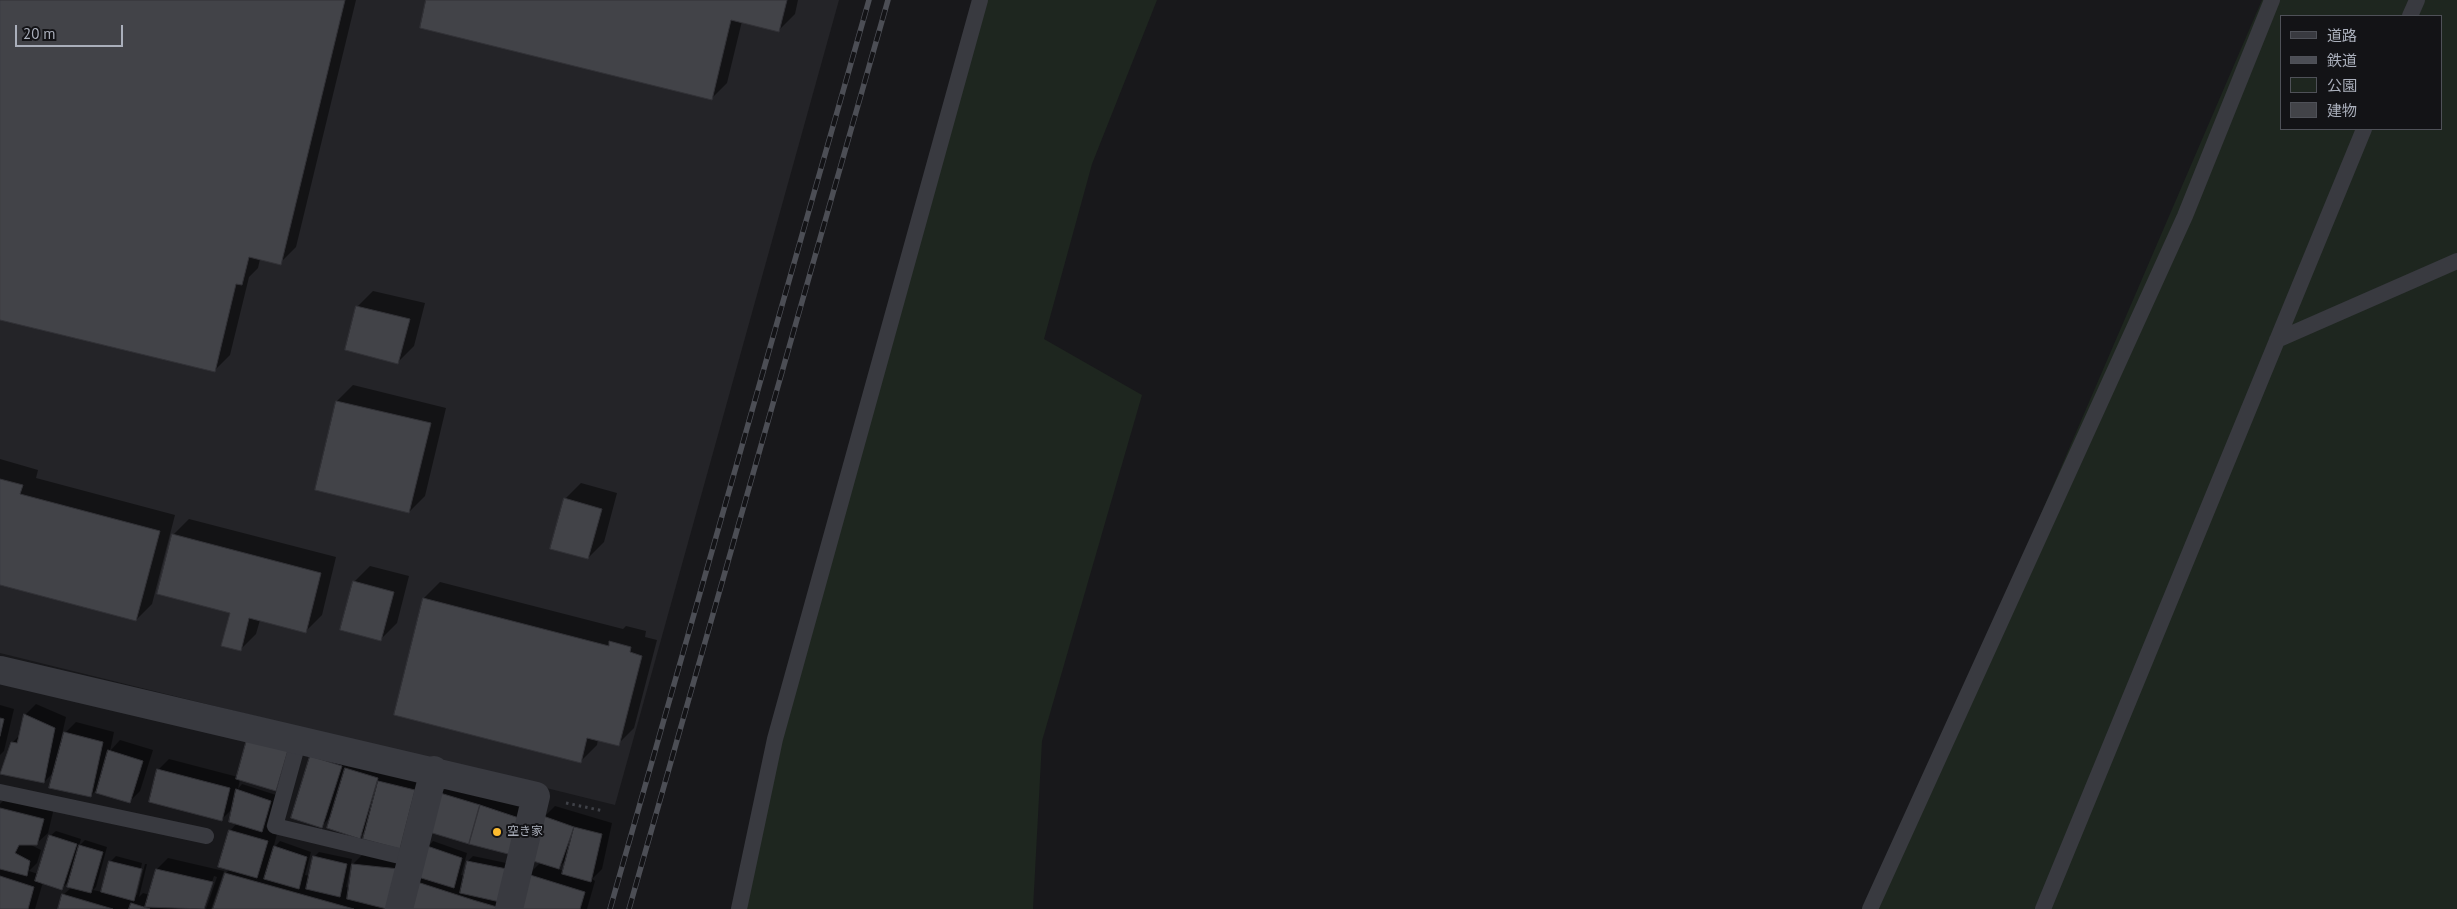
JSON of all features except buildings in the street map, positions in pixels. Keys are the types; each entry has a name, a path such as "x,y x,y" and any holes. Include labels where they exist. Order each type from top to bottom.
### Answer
{"street":[{"path":"0,670 434,770 536,796 509,909"},
{"path":"399,909 434,770"}],"lane":[{"path":"739,909 775,739 980,0"},
{"path":"1870,909 2185,216 2272,0"},
{"path":"2410,15 2417,0"},
{"path":"2043,909 2364,130"},
{"path":"2277,340 2457,261"},
{"path":"299,739 275,826 412,860"},
{"path":"0,792 206,836"}],"path":[{"path":"536,796 604,811"}],"shaded area":[{"path":"0,0 839,0 615,805 0,653"}],"green space":[{"path":"980,0 1157,0 1092,164 1044,339 1142,395 1042,741 1033,909 743,909 815,595"},
{"path":"2262,0 2457,0 2457,909 1871,909"}],"railway":[{"path":"610,909 869,0"},
{"path":"629,909 888,0"}],"place":[{"name":"空き家","path":"497,832"}]}
